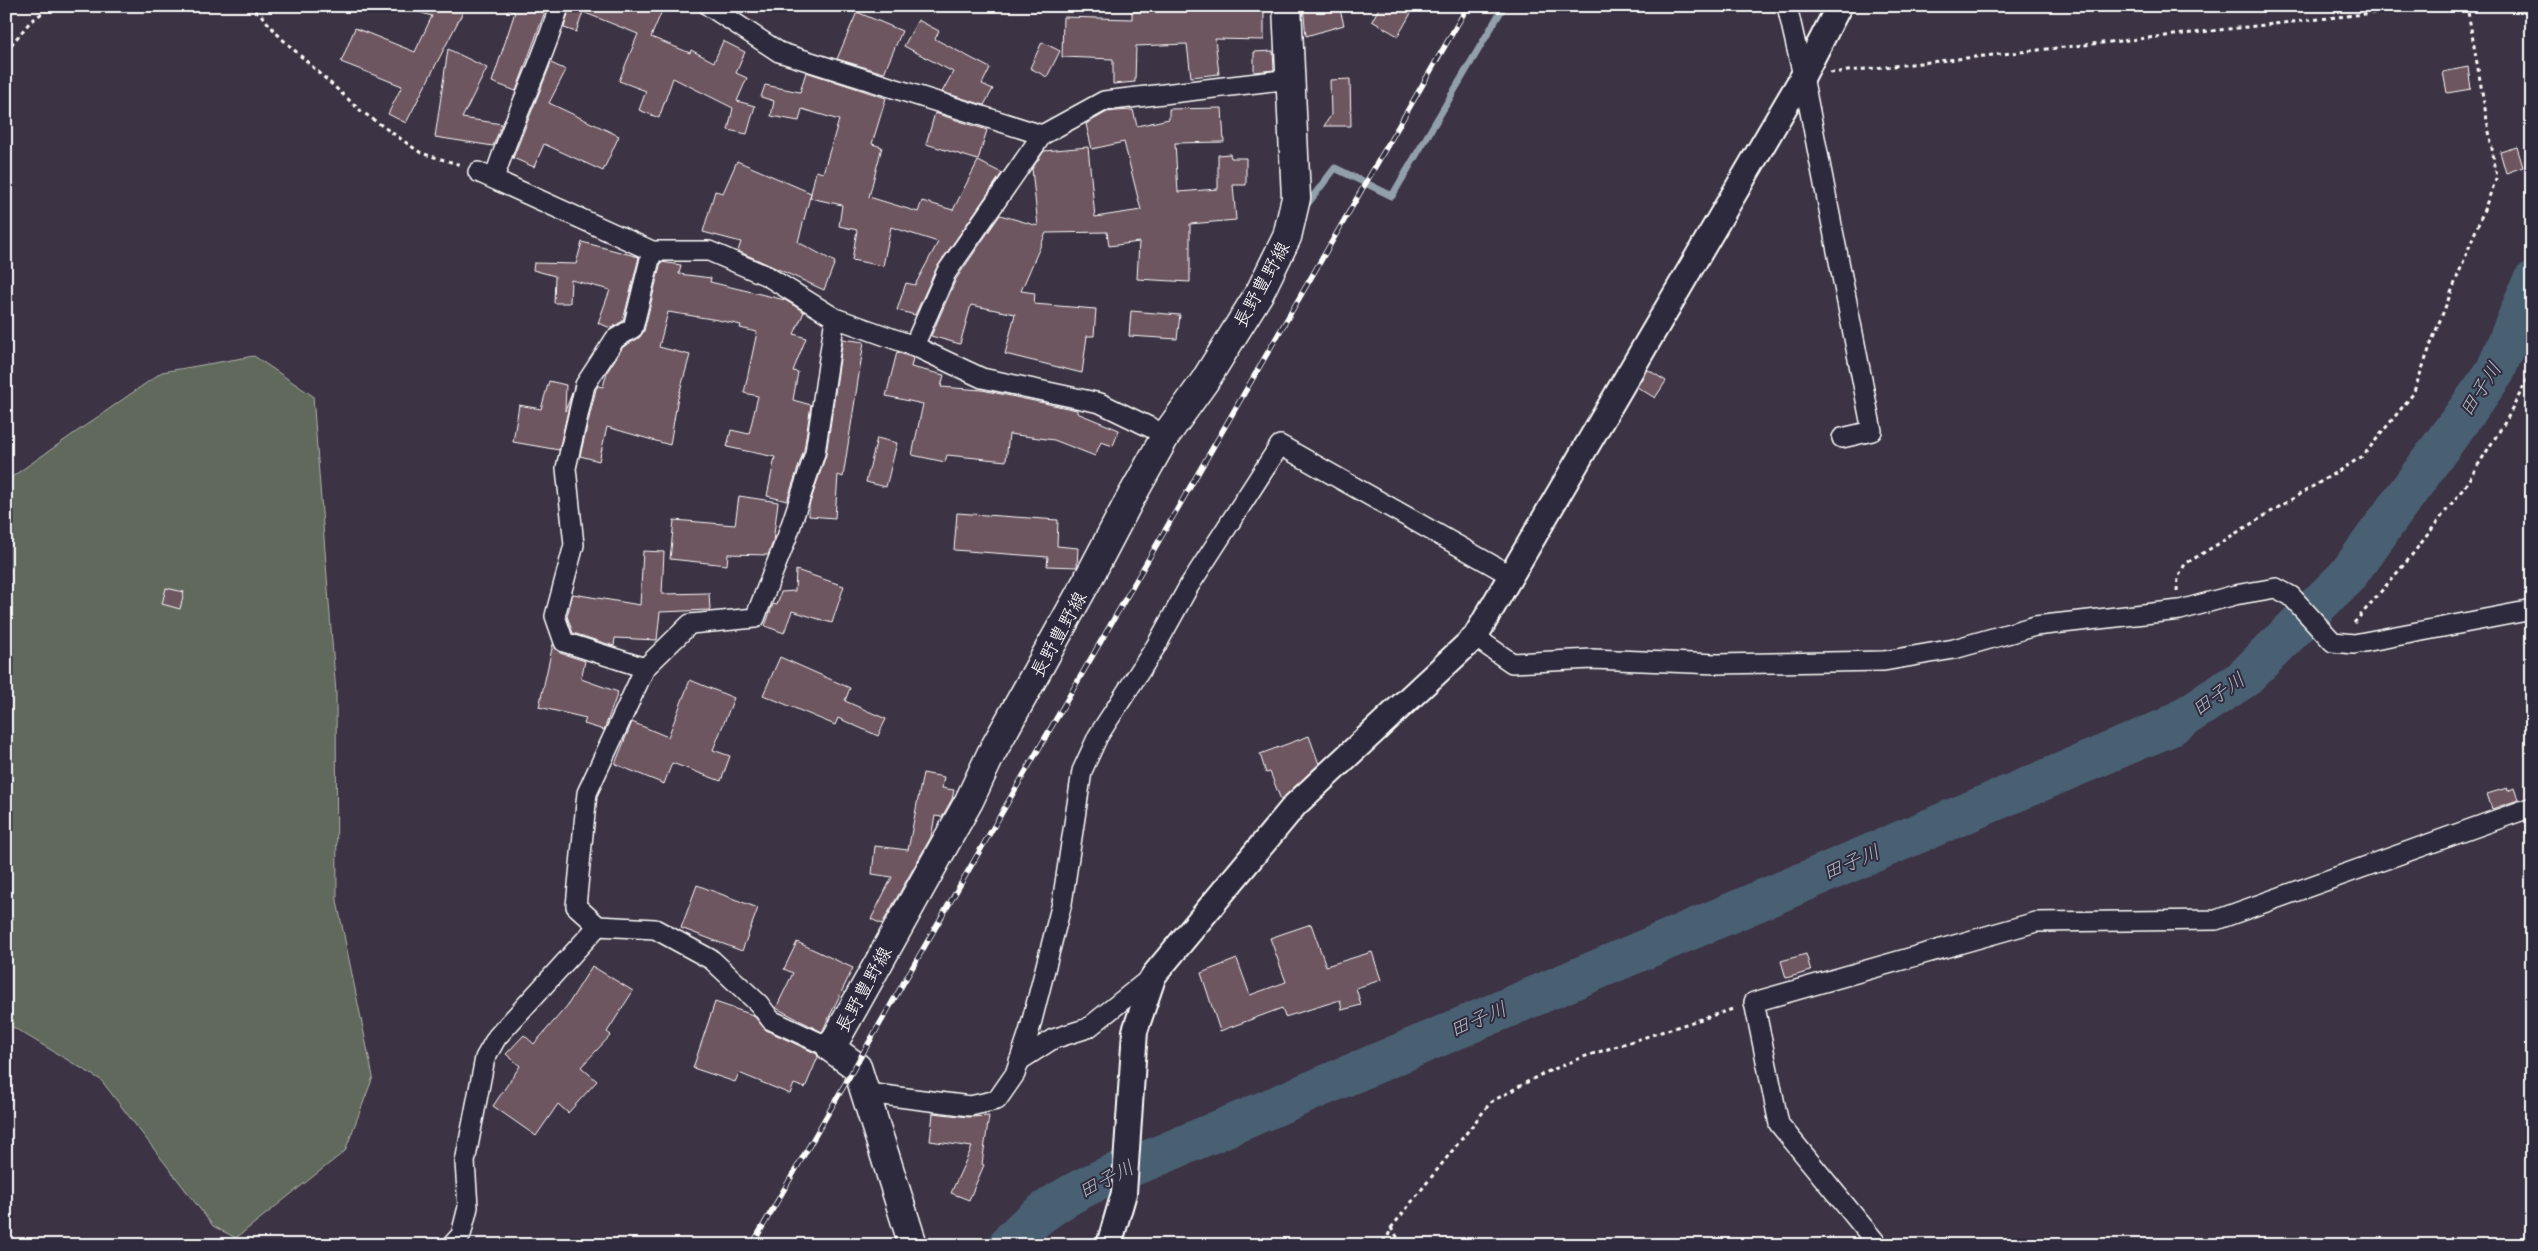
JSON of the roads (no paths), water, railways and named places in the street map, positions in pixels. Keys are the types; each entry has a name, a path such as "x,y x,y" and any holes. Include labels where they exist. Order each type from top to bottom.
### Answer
{"main road":[{"name":"長野豊野線","path":"913,1245 857,1066 831,1048 970,801 991,754 1166,435 1204,382 1260,292 1287,237 1296,198 1287,6"}],"street":[{"path":"559,6 541,61 504,148 486,175 652,251 709,250 767,276 835,318 914,346 982,378 1100,403 1166,435"},
{"path":"709,6 779,52 1042,135"},
{"path":"1787,6 1872,431 1842,438"},
{"path":"1019,1061 1053,1039 1088,1028 1154,975 1295,805 1475,637 1802,76 1839,6"},
{"path":"914,346 946,273 1042,135 1104,101 1291,79"},
{"path":"645,668 564,642 555,616 574,545 566,468 584,385 614,339 633,328 652,251"},
{"path":"831,1048 771,1020 759,1004 712,960 655,929 598,926 576,906 587,793 645,668 690,624 754,618 787,537 815,453 835,318"},
{"path":"867,1093 970,1106 997,1100 1015,1074 1029,1032 1062,903 1082,771 1098,736 1156,646 1189,586 1280,445 1510,574"},
{"path":"1475,637 1512,663 1592,660 1717,664 1884,661 1954,649 2035,626 2180,610 2235,595 2276,588 2290,596 2333,642 2354,644 2532,610"},
{"path":"1878,1245 1779,1124 1754,1002 2036,922 2216,920 2532,807"},
{"path":"452,1245 461,1236 468,1208 465,1162 485,1058 496,1037 598,926"},
{"path":"1108,1245 1124,1193 1135,1031 1154,975"}],"waterway":[{"path":"1305,207 1335,168 1392,196 1504,6"},
{"name":"田子川","path":"1008,1245 1038,1216 1092,1183 2169,727 2243,679 2347,576 2495,372 2532,282"}],"railway":[{"path":"752,1245 1468,6"}]}
